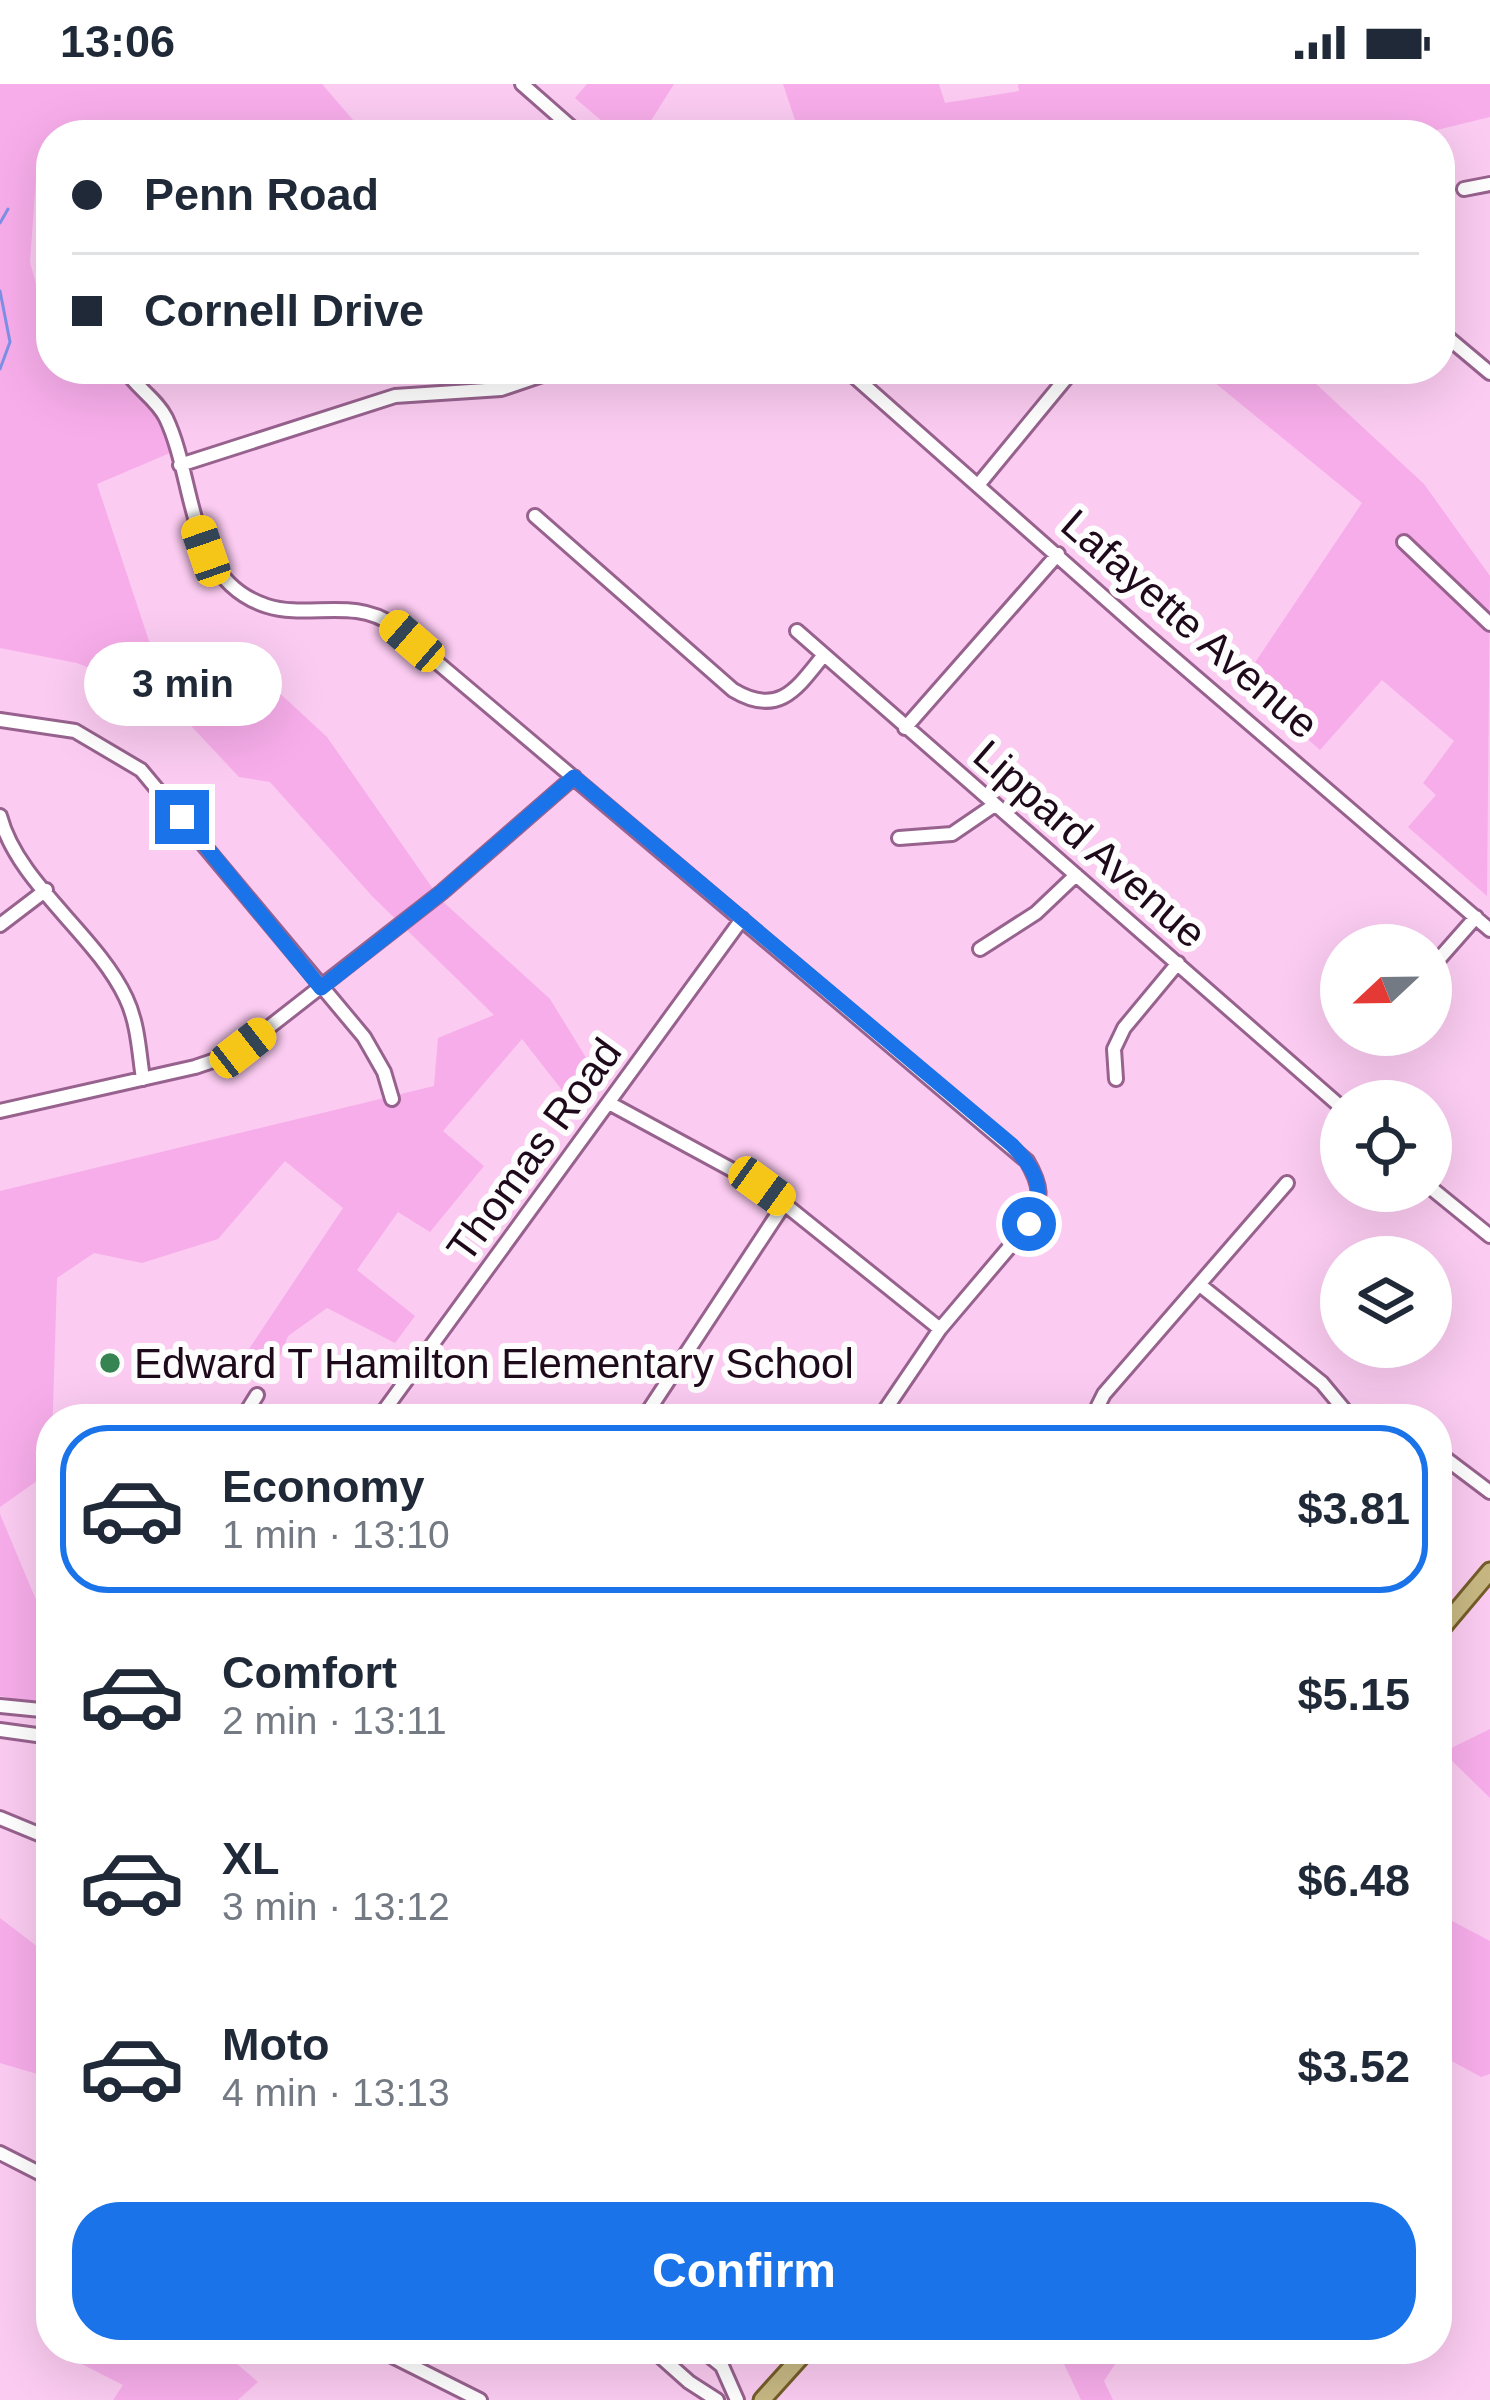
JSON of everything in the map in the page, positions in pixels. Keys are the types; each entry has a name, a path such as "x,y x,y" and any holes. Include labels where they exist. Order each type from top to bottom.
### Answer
{"main road":[{"path":"1452,1616 1490,1571"},
{"path":"762,2400 794,2364"}],"street":[{"path":"522,84 563,120"},
{"path":"1464,189 1490,184"},
{"path":"1455,344 1490,373"},
{"path":"140,384 169,423 206,551 220,576 266,605 336,607 386,620 1012,1145 1037,1178 1040,1199 1029,1224 940,1329 889,1404"},
{"path":"180,465 394,396 516,384"},
{"name":"Lafayette Avenue","path":"863,384 1490,930"},
{"path":"979,484 1061,384"},
{"path":"535,516 752,701 779,701 824,656"},
{"path":"1404,542 1490,623"},
{"path":"905,728 1058,554"},
{"name":"Lippard Avenue","path":"797,631 1320,1088"},
{"path":"0,720 75,730 141,770 376,1056 392,1099"},
{"path":"0,1111 236,1053 442,892 574,777"},
{"path":"899,838 952,834 993,806"},
{"path":"0,816 8,838 126,998 143,1079"},
{"path":"980,949 1036,914 1076,874"},
{"path":"0,925 46,890"},
{"path":"1452,944 1475,917"},
{"name":"Thomas Road","path":"389,1404 742,919"},
{"path":"1116,1079 1114,1049 1124,1028 1178,964"},
{"path":"609,1103 785,1203 940,1329"},
{"path":"1099,1404 1287,1184"},
{"path":"653,1404 785,1203"},
{"path":"1452,1205 1490,1236"},
{"path":"1200,1286 1322,1383 1340,1404"},
{"path":"251,1404 257,1395"},
{"path":"1452,1463 1490,1492"},
{"path":"0,1706 36,1709"},
{"path":"16,1732 25,1708"},
{"path":"0,1730 36,1735"},
{"path":"0,1818 36,1832"},
{"path":"0,2153 36,2171"},
{"path":"409,2364 480,2400"},
{"path":"669,2364 718,2400"},
{"path":"720,2364 737,2400"}],"shaded area":[{"path":"0,84 322,84 353,120 36,120 30,262 36,284 36,384 139,384 171,422 177,450 97,484 149,641 176,661 259,674 327,737 440,899 550,999 596,1074 576,1108 522,1039 443,1131 484,1166 430,1232 398,1212 357,1270 415,1316 395,1343 327,1308 288,1336 273,1375 243,1358 343,1208 285,1161 218,1239 142,1263 94,1253 57,1278 53,1404 36,1404 36,1482 0,1507 0,1191 434,1086 438,1038 494,1015 372,896 270,782 239,777 164,697 77,663 0,648"},
{"path":"587,84 674,84 651,120 601,120 575,98"},
{"path":"783,84 939,84 945,103 1019,91 1018,84 1490,84 1490,117 1455,126 1455,120 795,120"},
{"path":"1216,384 1316,384 1424,484 1490,576 1487,896 1408,827 1436,795 1423,783 1454,741 1382,680 1320,750 1242,682 1362,503"},
{"path":"0,1514 36,1600 36,1704 0,1696"},
{"path":"1490,1729 1490,1798 1452,1761 1452,1748"},
{"path":"0,1918 36,1946 36,2074 0,2063"},
{"path":"1452,1921 1490,1941 1490,2074 1481,2077 1452,2061"},
{"path":"82,2364 237,2364 258,2382 238,2400 113,2400 123,2385"},
{"path":"1064,2364 1115,2364 1104,2381 1113,2400 1081,2400"}],"waterway":[{"path":"0,223 8,209"},
{"path":"0,291 10,342 0,369"}],"place":[{"name":"Edward T Hamilton Elementary School","path":"110,1363"}],"route":[{"path":"182,817 321,988 442,892 574,777 1012,1145 1027,1161 1040,1187 1029,1224"}]}
